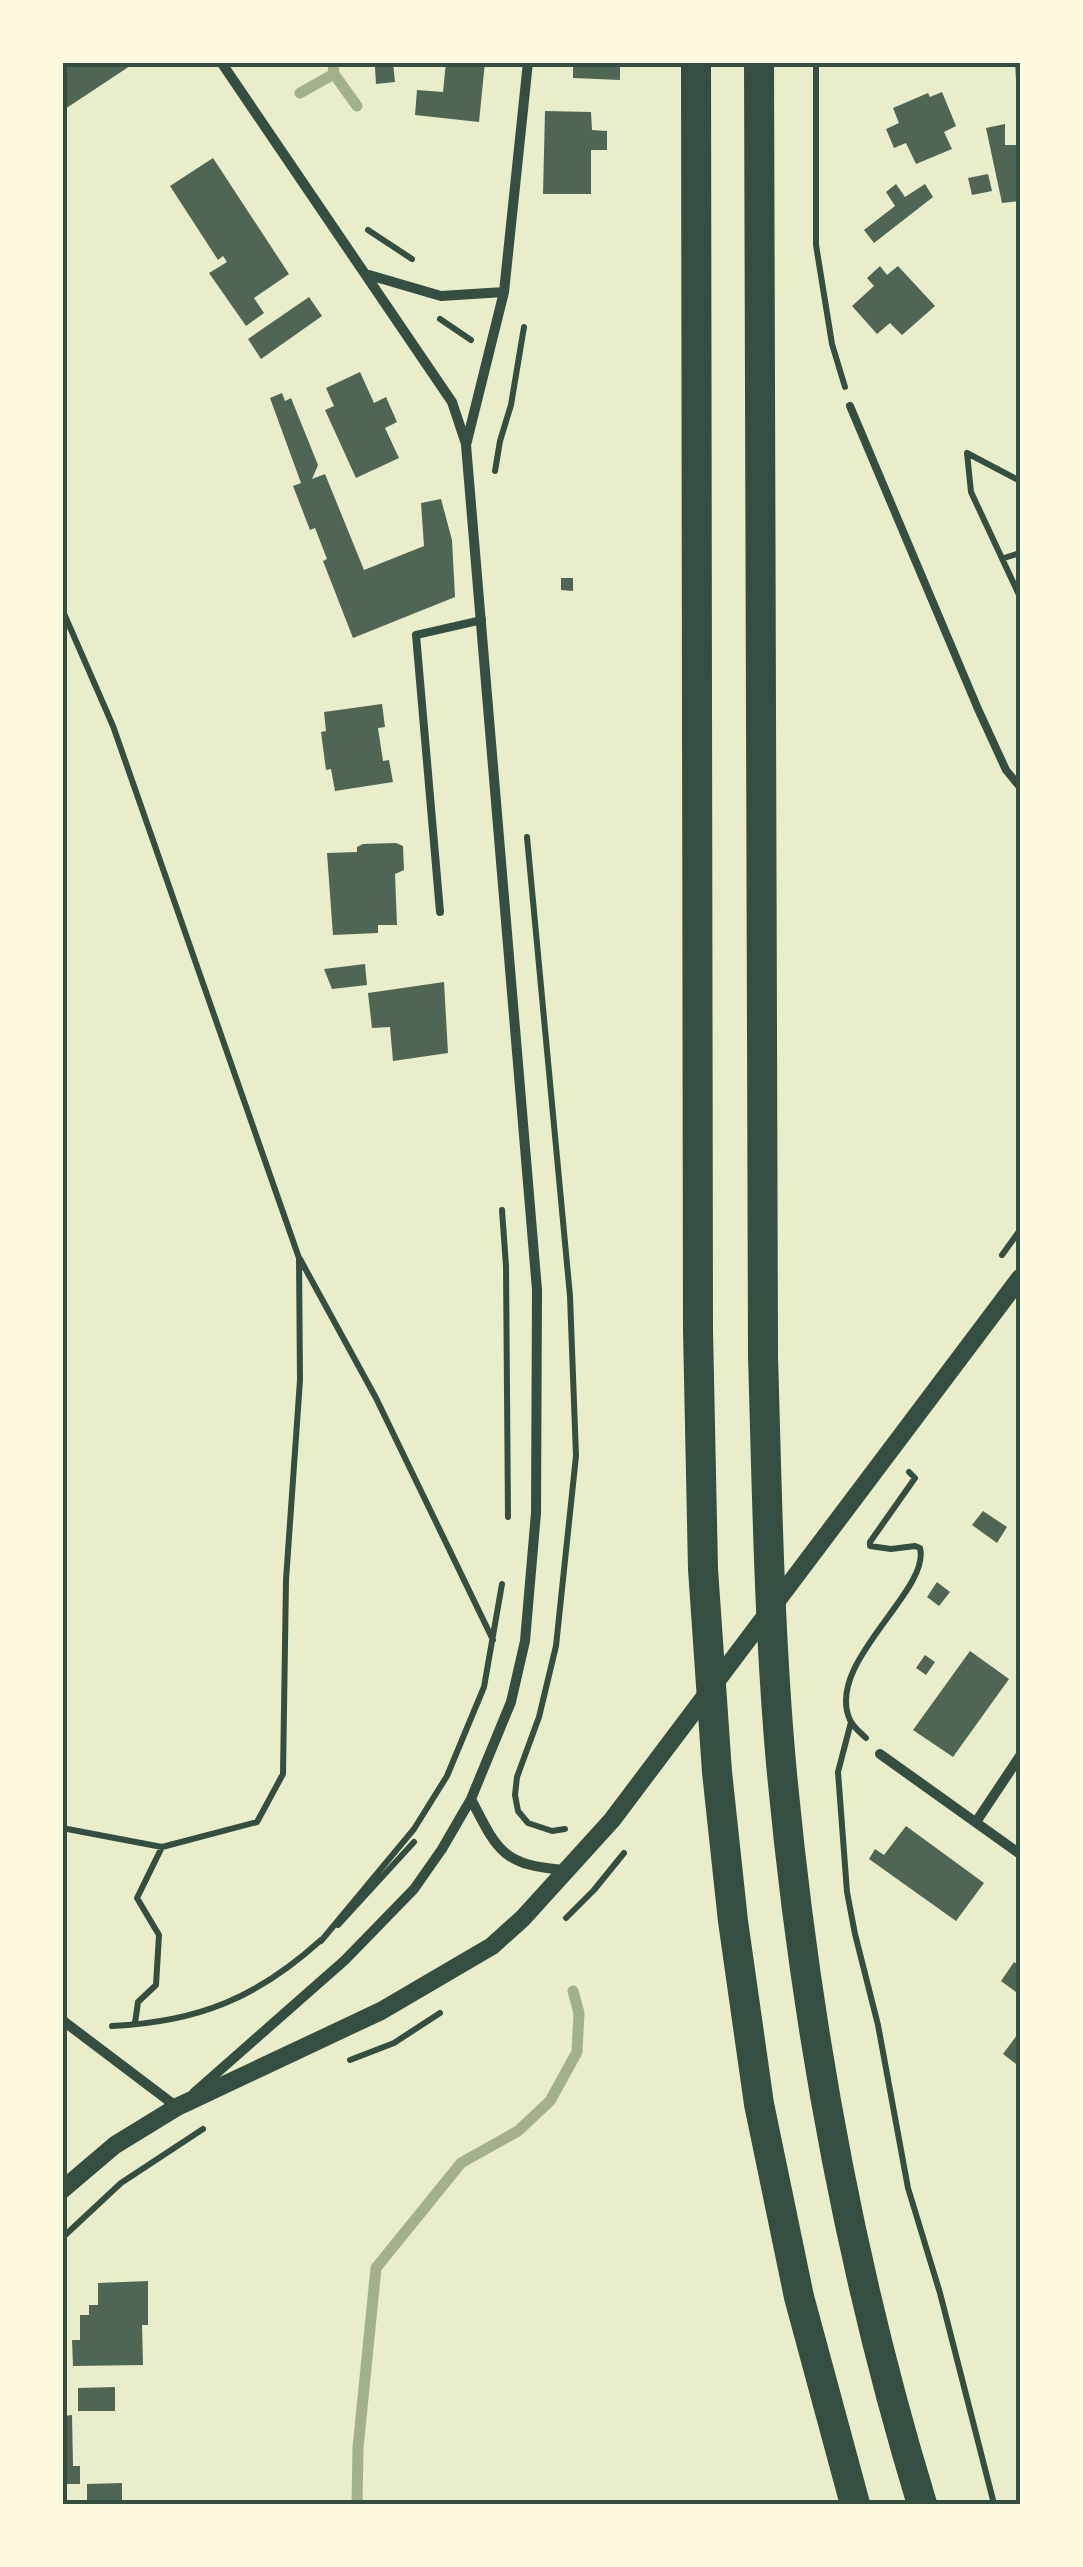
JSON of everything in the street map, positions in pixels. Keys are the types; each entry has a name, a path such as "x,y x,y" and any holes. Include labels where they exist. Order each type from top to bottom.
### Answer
{"highway":[{"path":"696,62 698,1330 703,1570 723,1828 760,2104 799,2297 855,2504"},
{"path":"759,62 763,1356 781,1763 823,2080 876,2333 922,2504"}],"street":[{"path":"177,2107 372,1933 414,1889 442,1850 470,1799 511,1702 526,1642 535,1532 538,1415 536,1290 466,444 452,402 221,62"},
{"path":"466,444 504,292 528,62"},
{"path":"368,274 441,296 504,292"},
{"path":"62,2190 115,2144 177,2107 380,2011 492,1946 570,1870 612,1820 1020,1278"},
{"path":"880,1754 1020,1854"},
{"path":"976,1822 1020,1756"},
{"path":"470,1799 495,1843 508,1856 521,1864 570,1870"},
{"path":"62,2020 177,2107"}],"lane":[{"path":"850,406 978,708 1006,770 1020,787"},
{"path":"440,912 416,635 482,620"}],"path":[{"path":"816,62 816,245 832,344 850,406"},
{"path":"360,221 369,232 422,265"},
{"path":"440,318 467,340"},
{"path":"496,483 500,440 511,405 524,323"},
{"path":"1020,481 968,453 971,492 1020,597"},
{"path":"1004,558 1020,553"},
{"path":"62,610 114,726 299,1258 376,1398 493,1640"},
{"path":"526,827 570,1296 576,1456 556,1646 540,1717 517,1777 515,1795 518,1811 528,1823 552,1831 570,1826"},
{"path":"501,1192 506,1266 506,1534"},
{"path":"62,1828 162,1847 257,1822 283,1774 286,1580 300,1380 299,1258"},
{"path":"880,1754 851,1722 845,1700 856,1664 914,1577 922,1558 920,1548 915,1546 870,1546 915,1478"},
{"path":"320,1941 414,1829 447,1776 484,1687 504,1570"},
{"path":"851,1722 838,1772 847,1892 878,2025 908,2188 940,2293 994,2504"},
{"path":"114,2026 168,2022 233,2000 284,1974 353,1911 421,1834"},
{"path":"135,2023 138,2002 156,1985 160,1936 136,1898 162,1847"},
{"path":"338,2065 394,2043"},
{"path":"62,2238 136,2172 216,2122"}],"building":[{"path":"62,62 136,62 62,111"},
{"path":"366,62 393,62 395,82 376,84 375,67 366,67"},
{"path":"446,62 485,62 479,122 415,115 417,90 443,92"},
{"path":"573,62 620,62 620,80 573,78"},
{"path":"1015,62 1020,62 1020,98 1017,98"},
{"path":"942,92 956,126 944,132 952,149 916,164 906,143 894,148 886,129 899,123 893,108 928,93 930,97"},
{"path":"545,111 591,112 592,130 607,131 607,150 591,150 591,194 543,194"},
{"path":"1005,124 1005,145 1020,145 1020,201 1002,203 986,128"},
{"path":"213,158 289,274 254,298 264,313 246,326 209,273 227,262 223,256 218,260 170,186"},
{"path":"988,174 992,191 972,195 968,178"},
{"path":"896,184 905,197 925,184 933,197 874,243 864,230 895,206 886,192"},
{"path":"880,266 887,275 898,266 935,306 902,335 890,323 877,334 852,306 874,286 867,278"},
{"path":"309,297 322,316 261,359 248,339"},
{"path":"360,372 374,403 386,397 397,422 385,428 399,458 356,478 325,410 334,406 326,388"},
{"path":"282,393 285,401 291,398 318,465 312,479 325,474 364,570 424,546 421,503 441,499 452,540 455,597 353,638 323,561 327,559 315,528 310,530 293,486 301,483 270,398"},
{"path":"561,578 573,578 573,591 561,590"},
{"path":"382,704 385,727 378,728 383,761 389,760 393,782 335,791 331,769 326,770 321,732 326,731 324,712"},
{"path":"363,844 403,846 404,870 395,874 397,925 378,925 378,933 333,935 327,853 357,852"},
{"path":"365,964 367,985 332,989 324,969"},
{"path":"444,982 448,1053 393,1061 390,1027 372,1028 368,993"},
{"path":"983,1511 1007,1527 997,1543 972,1525"},
{"path":"937,1582 950,1592 939,1606 927,1597"},
{"path":"970,1651 1009,1679 953,1757 913,1730"},
{"path":"925,1655 935,1662 926,1675 916,1668"},
{"path":"906,1826 984,1883 956,1921 869,1859 875,1849 884,1855"},
{"path":"1014,1962 1020,1966 1020,1995 1001,1981"},
{"path":"1017,2035 1020,2038 1020,2067 1003,2054"},
{"path":"148,2281 148,2325 142,2325 143,2365 73,2366 72,2340 80,2340 80,2315 89,2315 89,2305 98,2305 98,2283"},
{"path":"115,2387 115,2411 78,2411 78,2388"},
{"path":"72,2415 73,2466 80,2466 80,2484 62,2484 62,2416"},
{"path":"122,2483 122,2504 87,2504 87,2484"}],"waterway":[{"path":"333,62 334,74 357,106"},
{"path":"300,93 334,74"},
{"path":"357,2504 358,2448 376,2268 461,2163 518,2131 550,2101 577,2052 579,2013 573,1991"}]}
